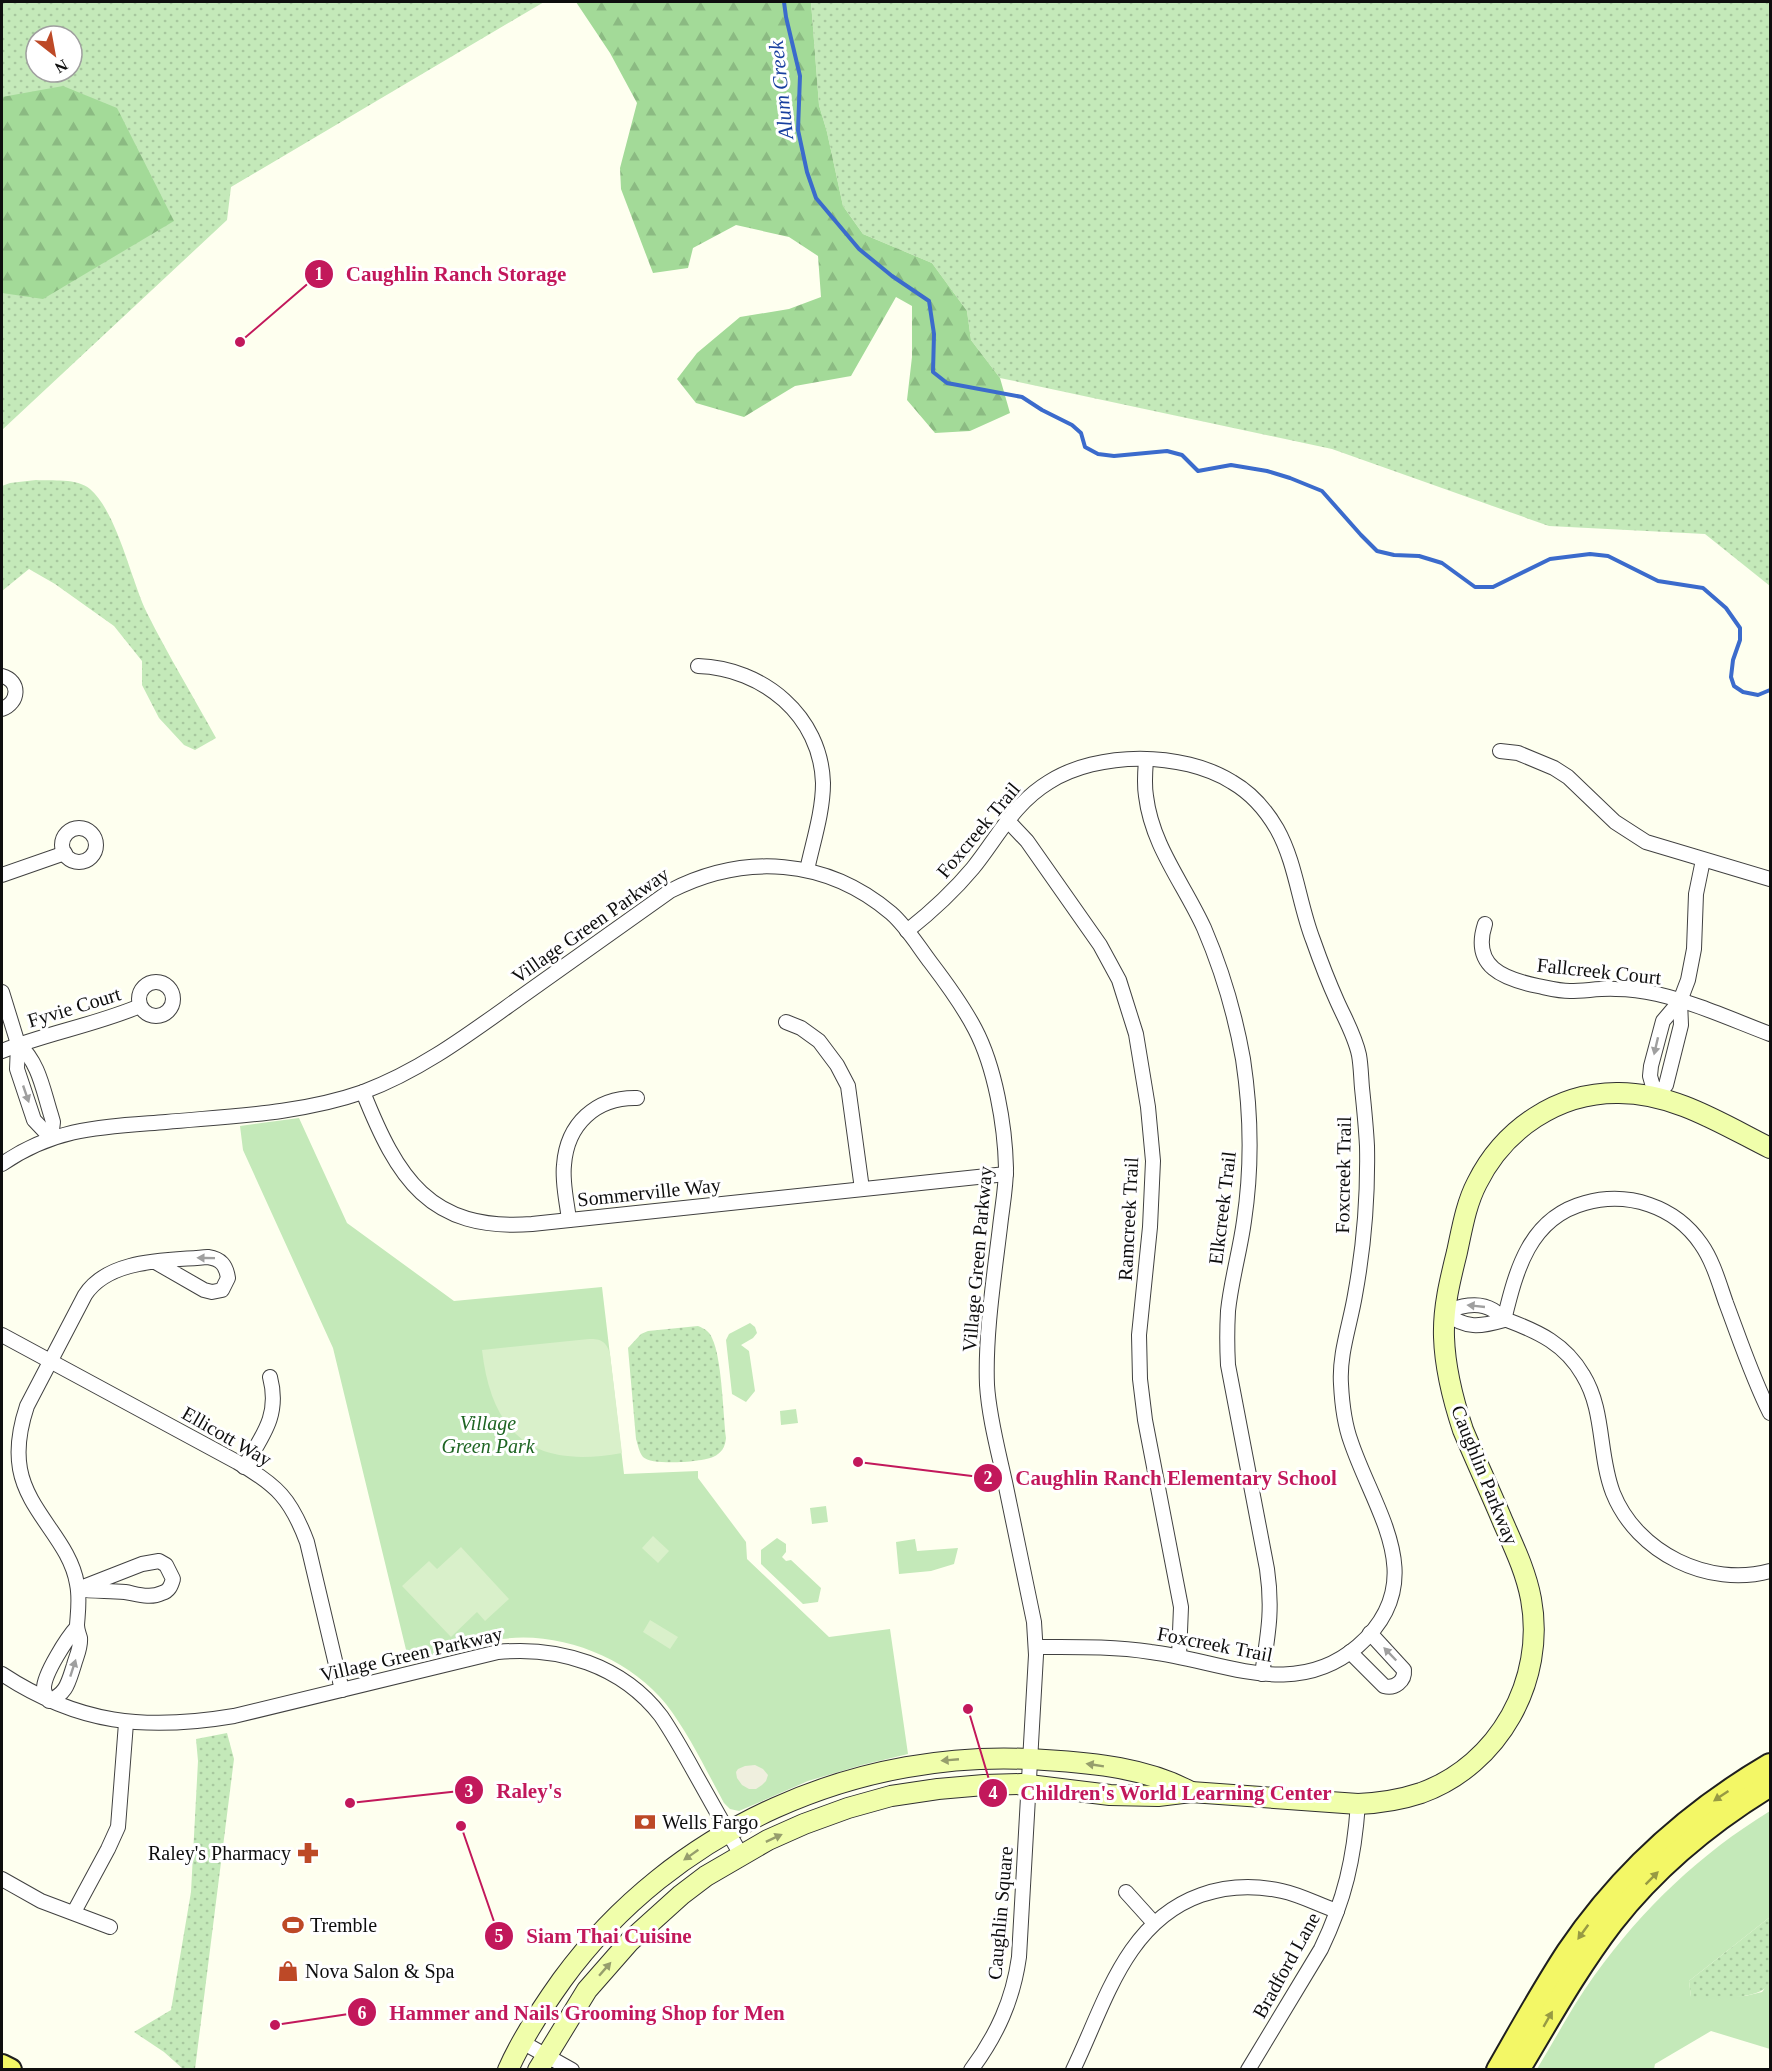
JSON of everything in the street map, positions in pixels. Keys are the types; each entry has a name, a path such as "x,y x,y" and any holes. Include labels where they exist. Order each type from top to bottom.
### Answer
{"main road":[{"path":"1498,2070 1569,1951 1622,1883 1655,1850 1707,1806 1770,1765"},
{"path":"1518,2070 1586,1958 1613,1921 1645,1884 1705,1829 1770,1785"},
{"path":"2,2066 10,2070"}],"street":[{"path":"698,666 721,668 763,684 792,707 805,723 814,740 820,760 822,783 821,801 807,870"},
{"path":"2,676 11,680 16,689 16,695 13,703 2,710"},
{"path":"1500,751 1518,753 1554,768 1568,777 1615,822 1646,842 1770,879"},
{"name":"Foxcreek Trail","path":"907,931 941,903 958,885 1017,807 1049,782 1068,771 1102,762 1134,759 1186,764 1216,774 1246,792 1269,817 1286,848 1311,935 1359,1055 1366,1138 1366,1194 1360,1258 1344,1345 1341,1380 1349,1437 1386,1524 1394,1551 1396,1565 1392,1595 1385,1611 1370,1634 1350,1652 1331,1663 1312,1670 1280,1676 1179,1656 1107,1647 1036,1647"},
{"name":"Elkcreek Trail","path":"1146,760 1145,795 1153,829 1166,859 1195,910 1212,949 1235,1019 1246,1084 1249,1178 1228,1310 1227,1347 1232,1388 1271,1600 1270,1626 1262,1674"},
{"name":"Ramcreek Trail","path":"1007,820 1027,842 1100,945 1119,980 1136,1034 1148,1107 1153,1161 1153,1200 1139,1335 1140,1379 1145,1420 1181,1607 1179,1656"},
{"path":"2,875 65,853"},
{"path":"1656,1096 1666,1085 1681,1025 1680,1001 1692,964 1696,894 1703,860"},
{"name":"Village Green Parkway","path":"2,1164 31,1146 51,1138 90,1128 234,1116 297,1108 363,1092 444,1051 661,897 691,880 736,867 781,866 807,870 849,885 890,912 907,931 964,1009 985,1050 1000,1114 1006,1174 988,1346 987,1386 1032,1613 1036,1647 1029,1785"},
{"name":"Fallcreek Court","path":"1485,924 1482,933 1485,954 1496,971 1504,977 1568,991 1618,989 1657,994 1770,1034"},
{"path":"2,992 18,1044 17,1069 31,1110 39,1126 51,1138"},
{"name":"Fyvie Court","path":"2,1051 140,1006"},
{"path":"786,1022 801,1028 819,1041 849,1086 862,1189"},
{"name":"Sommerville Way","path":"363,1092 387,1148 412,1184 450,1212 490,1225 509,1226 1006,1174"},
{"name":"Caughlin Parkway","path":"542,2062 587,1990 630,1941 681,1894 706,1876 768,1840 848,1808 891,1796 984,1785 1029,1785 1110,1795 1158,1797 1191,1792 1358,1804 1385,1802 1423,1792 1455,1776 1470,1765 1497,1738 1519,1701 1530,1672 1534,1629 1529,1589 1519,1558 1463,1430 1446,1361 1444,1336 1449,1284 1469,1201 1486,1166 1512,1135 1544,1111 1580,1098 1617,1093 1656,1096 1686,1106 1770,1148"},
{"path":"569,1220 563,1166 571,1138 579,1124 600,1106 621,1098 637,1098"},
{"path":"1504,1320 1519,1265 1534,1237 1546,1225 1564,1212 1603,1198 1642,1201 1675,1217 1689,1229 1711,1260 1745,1356 1770,1413"},
{"path":"77,1627 68,1638 45,1681 44,1691 49,1701 61,1696 67,1687 80,1646 77,1627 78,1590 65,1552 26,1490 20,1470 18,1447 21,1425 27,1406 51,1361 92,1285 100,1277 123,1267 157,1263 208,1257 223,1263 228,1278 222,1290 213,1292 204,1290 157,1263"},
{"path":"1445,1313 1460,1305 1492,1309 1504,1320 1539,1332 1570,1356 1591,1390 1597,1409 1613,1494 1632,1525 1645,1540 1679,1562 1698,1570 1741,1576 1770,1571"},
{"name":"Ellicott Way","path":"2,1335 244,1467 277,1489 300,1523 307,1542 342,1690"},
{"path":"244,1467 273,1414 274,1391 270,1377"},
{"path":"159,1561 166,1565 173,1579 171,1587 164,1593 154,1596 78,1590 159,1561"},
{"path":"1350,1652 1384,1686 1398,1684 1402,1680 1404,1670 1370,1634"},
{"name":"Village Green Parkway","path":"2,1674 49,1701 126,1723 195,1723 234,1716 498,1652 520,1649 572,1656 619,1677 641,1694 660,1715 741,1855"},
{"path":"74,1912 118,1827 126,1723"},
{"name":"Caughlin Parkway","path":"508,2070 522,2042 571,1968 617,1916 648,1887 728,1831 747,1820 808,1794 872,1773 923,1763 1030,1758 1092,1764 1149,1774 1191,1792"},
{"name":"Caughlin Square","path":"971,2070 998,2027 1011,1997 1016,1978 1029,1785"},
{"name":"Bradford Lane","path":"1248,2070 1321,1949 1337,1911 1349,1876 1358,1804"},
{"path":"2,1879 41,1900 110,1927"},
{"path":"1073,2070 1112,1982 1143,1936 1154,1923 1173,1908 1190,1899 1227,1888 1247,1887 1283,1891 1337,1911"},
{"path":"1126,1892 1154,1923"},
{"path":"522,2042 542,2062 572,2070"}],"green space":[{"path":"2,2 544,2 231,187 227,220 2,430"},
{"path":"576,2 811,2 819,105 843,206 863,234 932,263 967,311 971,340 1000,378 1010,413 970,431 935,433 907,400 912,357 912,306 896,297 851,376 795,386 744,417 696,403 677,379 697,353 740,317 789,309 821,297 818,256 789,237 736,225 693,248 688,268 653,273 621,189 620,168 637,103 610,53"},
{"path":"811,2 1770,2 1770,586 1705,534 1549,526 1332,449 1000,378 971,340 967,311 932,263 863,234 843,206 819,105"},
{"path":"63,86 117,108 174,221 43,299 2,293 2,97"},
{"path":"36,480 64,481 85,485 100,500 116,530 147,613 216,738 195,750 184,745 159,718 142,685 142,661 114,626 55,584 29,569 2,591 2,486"},
{"name":"Village Green Park","path":"299,1118 347,1223 454,1301 602,1287 624,1474 698,1471 698,1478 746,1542 747,1559 829,1637 890,1629 908,1754 808,1781 739,1811 730,1809 724,1803 690,1740 666,1704 633,1673 592,1651 547,1639 502,1639 409,1662 333,1348 243,1150 240,1126"},
{"path":"750,1323 755,1327 757,1333 741,1345 749,1351 755,1391 746,1402 732,1394 726,1340 729,1334"},
{"path":"698,1326 711,1336 718,1359 726,1438 724,1447 721,1452 707,1459 677,1462 648,1460 643,1457 636,1439 628,1348 641,1334 648,1331"},
{"path":"589,1339 602,1342 607,1346 610,1354 622,1453 591,1457 565,1456 542,1450 523,1440 508,1425 496,1405 487,1380 482,1350"},
{"path":"796,1409 798,1423 781,1425 780,1411"},
{"path":"826,1506 828,1522 812,1524 810,1508"},
{"path":"653,1536 669,1551 658,1563 642,1548"},
{"path":"777,1538 786,1544 786,1552 782,1557 786,1561 791,1560 821,1588 818,1602 803,1604 761,1564 761,1550"},
{"path":"915,1539 917,1551 958,1548 954,1564 931,1571 899,1574 896,1542"},
{"path":"461,1547 509,1599 485,1621 477,1612 451,1637 402,1586 429,1561 437,1569"},
{"path":"650,1620 678,1637 670,1649 643,1632"},
{"path":"227,1733 234,1759 195,2069 183,2069 164,2052 134,2032 171,2010 191,1892 198,1761 196,1739"},
{"path":"1770,1811 1770,1917 1689,1981 1691,1997 1745,1996 1762,1992 1770,1982 1770,2049 1711,2031 1655,2064 1654,2069 1537,2069 1586,1987 1632,1928 1696,1864"},
{"path":"1770,1917 1771,1978 1765,1988 1746,1996 1691,1997 1689,1981"}],"shaded area":[{"path":"755,1765 768,1775 762,1785 756,1789 749,1789 742,1785 736,1772 745,1766"}],"waterway":[{"name":"Alum Creek","path":"784,2 800,76 798,130 807,172 816,198 859,249 892,276 929,301 934,334 933,372 947,383 1022,397 1072,425 1081,433 1085,447 1098,454 1114,456 1167,451 1182,455 1198,471 1231,465 1267,471 1290,478 1322,491 1377,551 1394,555 1419,556 1442,563 1475,587 1493,587 1550,559 1590,554 1608,556 1658,581 1703,588 1726,608 1740,628 1740,640 1733,660 1731,677 1734,686 1743,692 1758,695 1770,690"}],"place":[{"name":"Caughlin Ranch Storage","path":"240,342"},
{"name":"Caughlin Ranch Elementary School","path":"858,1462"},
{"name":"Children's World Learning Center","path":"968,1709"},
{"name":"Raley's","path":"350,1803"},
{"name":"Wells Fargo","path":"645,1822"},
{"name":"Siam Thai Cuisine","path":"461,1826"},
{"name":"Raley's Pharmacy","path":"308,1853"},
{"name":"Tremble","path":"293,1925"},
{"name":"Nova Salon & Spa","path":"288,1971"},
{"name":"Hammer and Nails Grooming Shop for Men","path":"275,2025"}]}
